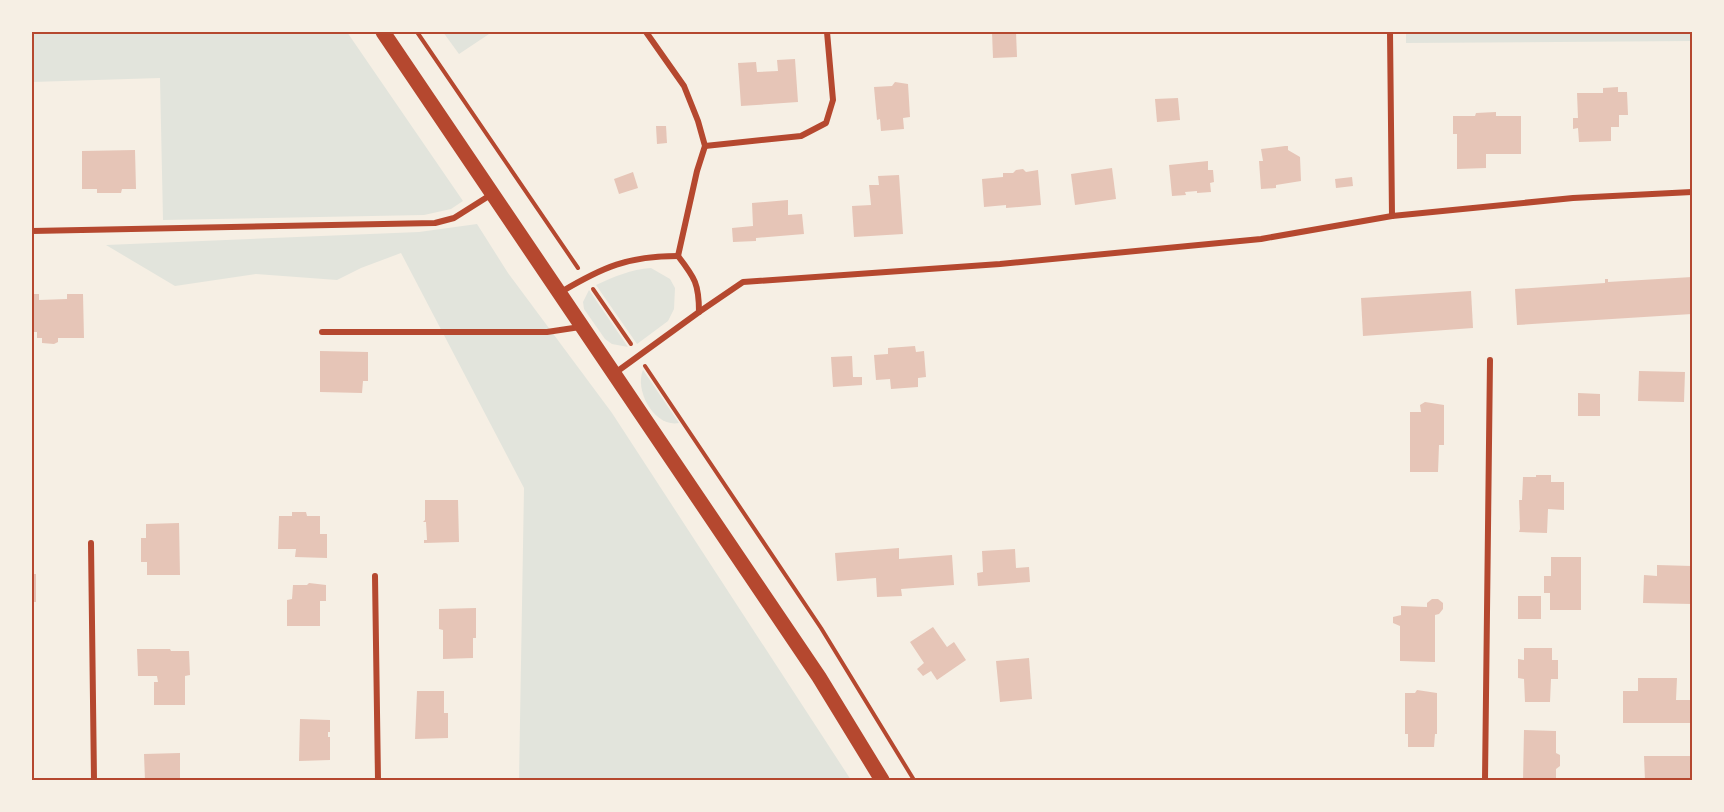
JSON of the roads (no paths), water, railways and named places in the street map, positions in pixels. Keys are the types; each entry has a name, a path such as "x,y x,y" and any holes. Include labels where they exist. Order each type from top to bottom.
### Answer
{"main road":[{"path":"383,32 819,677 882,780"}],"street":[{"path":"646,32 684,86 705,146 697,171 678,256"},
{"path":"705,146 801,136 826,123 833,100 827,32"},
{"path":"1390,32 1392,216"},
{"path":"615,373 743,282 1000,264 1249,241 1392,216 1574,198 1692,192"},
{"path":"32,231 435,223 454,218 493,193"},
{"path":"560,292 614,264 651,256 678,256"},
{"path":"678,256 691,273 699,289 699,312"},
{"path":"322,332 548,332 583,327"},
{"path":"1485,780 1490,360"},
{"path":"91,543 94,780"},
{"path":"375,576 378,780"}]}
